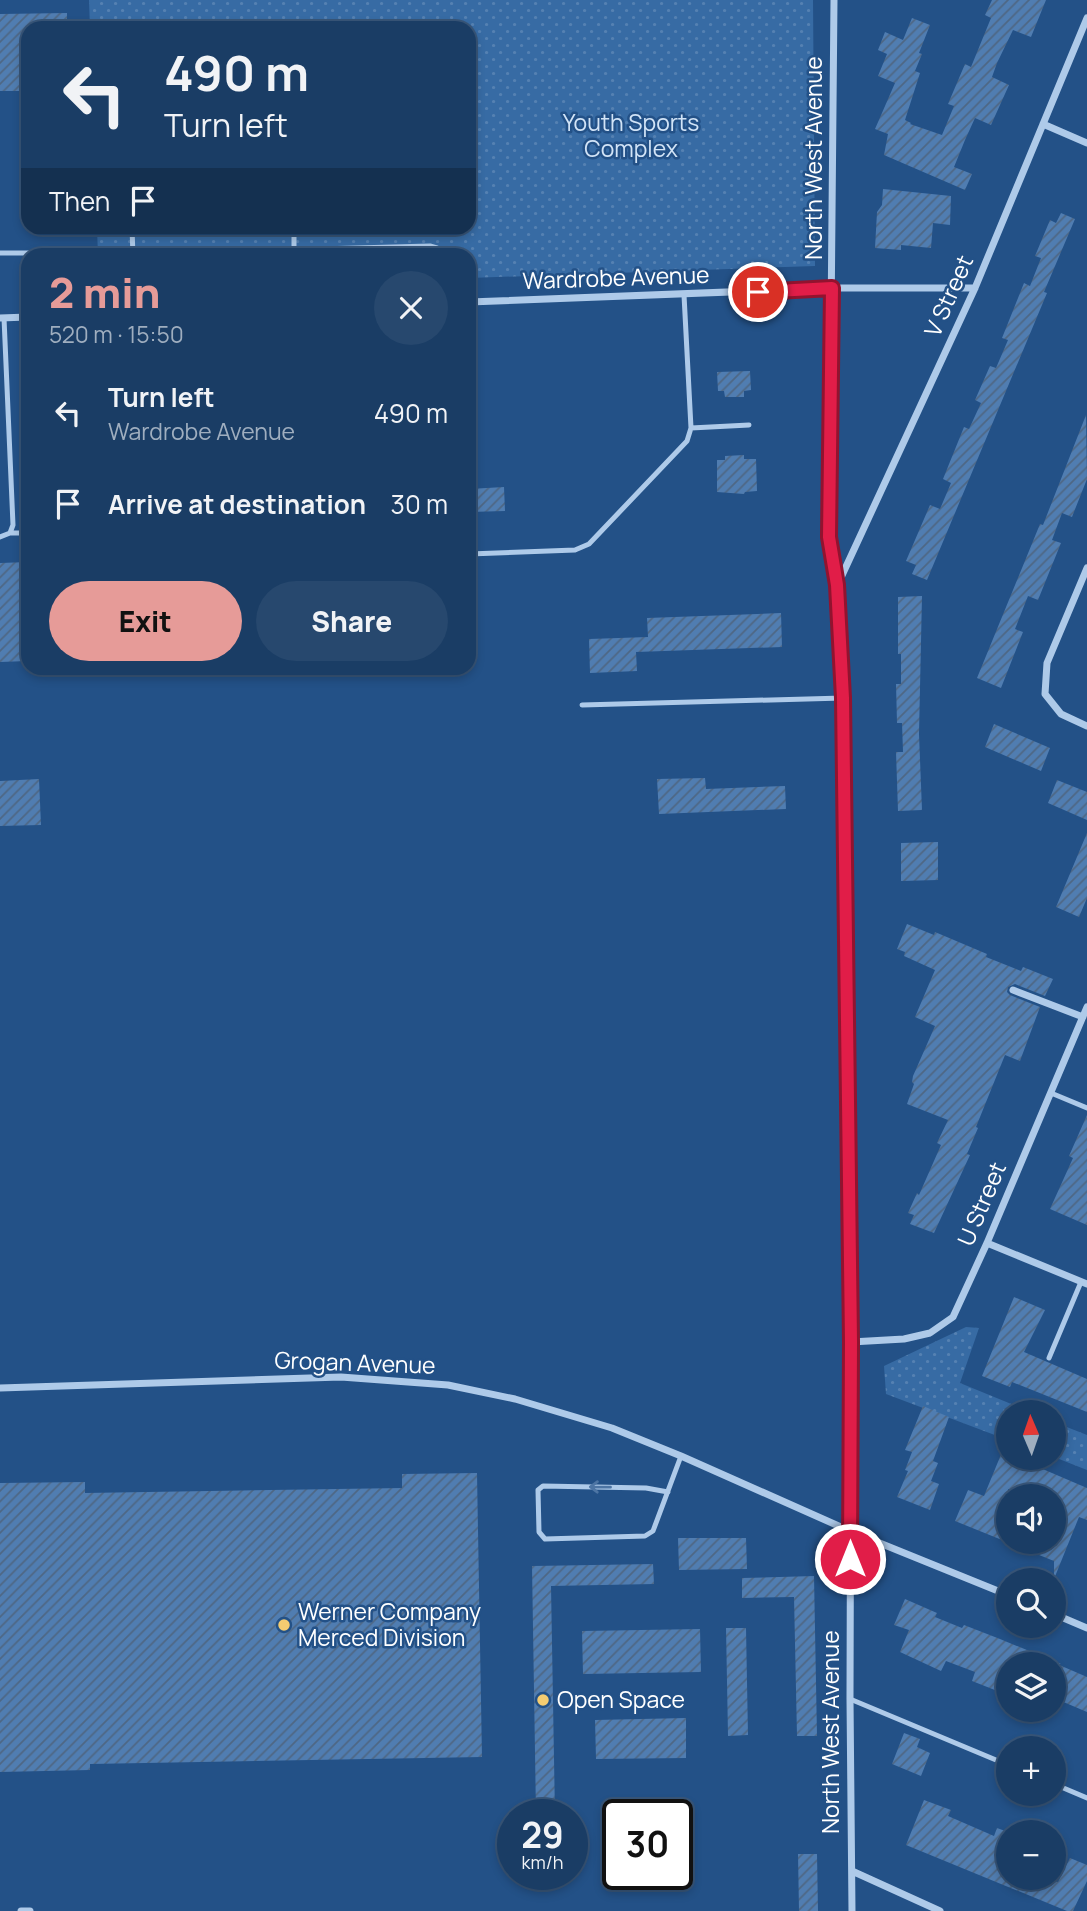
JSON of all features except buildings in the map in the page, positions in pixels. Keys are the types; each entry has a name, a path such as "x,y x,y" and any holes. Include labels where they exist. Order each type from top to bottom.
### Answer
{"street":[{"name":"North West Avenue","path":"834,0 829,537 837,585 843,698 851,1342 852,1911"},
{"name":"V Street","path":"837,585 975,288 1087,18"},
{"path":"1043,124 1087,143"},
{"name":"Wardrobe Avenue","path":"476,302 832,288 975,288"},
{"path":"2,318 21,317"},
{"path":"1087,568 1047,663 1045,694 1061,713 1087,726"},
{"path":"1013,990 1083,1017"},
{"name":"U Street","path":"851,1342 904,1339 930,1333 953,1317 1087,1007"},
{"path":"987,1243 1084,1283"},
{"name":"Grogan Avenue","path":"0,1388 341,1377 448,1385 540,1405 612,1428 850,1531 996,1590"},
{"path":"1066,1619 1087,1628"},
{"path":"852,1871 940,1911"},
{"path":"20,1911 29,1911"}],"lane":[{"path":"339,248 437,248"},
{"path":"0,253 21,253"},
{"path":"476,554 575,550 589,544 687,441 691,428 684,295"},
{"path":"2,318 13,525 10,533"},
{"path":"691,428 749,425"},
{"path":"0,537 21,533"},
{"path":"582,705 843,698"},
{"path":"1051,1093 1087,1108"},
{"path":"1049,1358 1084,1283"},
{"path":"667,1492 646,1488 543,1486 538,1490 539,1532 545,1539 645,1536 653,1531 681,1456"},
{"path":"850,1699 996,1760"},
{"path":"1066,1789 1087,1798"}],"green space":[{"name":"Youth Sports Complex","path":"89,0 813,0 815,266 476,278 476,248 98,248 97,235 476,235 476,21 90,21"},
{"path":"966,1327 979,1328 960,1383 1002,1400 996,1400 996,1435 886,1394 884,1366"},
{"path":"1066,1427 1087,1435 1087,1470 1066,1462"}],"place":[{"name":"Werner Company Merced Division","path":"284,1625"},
{"name":"Open Space","path":"543,1700"}],"route":[{"path":"758,292 832,288 829,537 837,585 843,698 851,1342 850,1559"}]}
